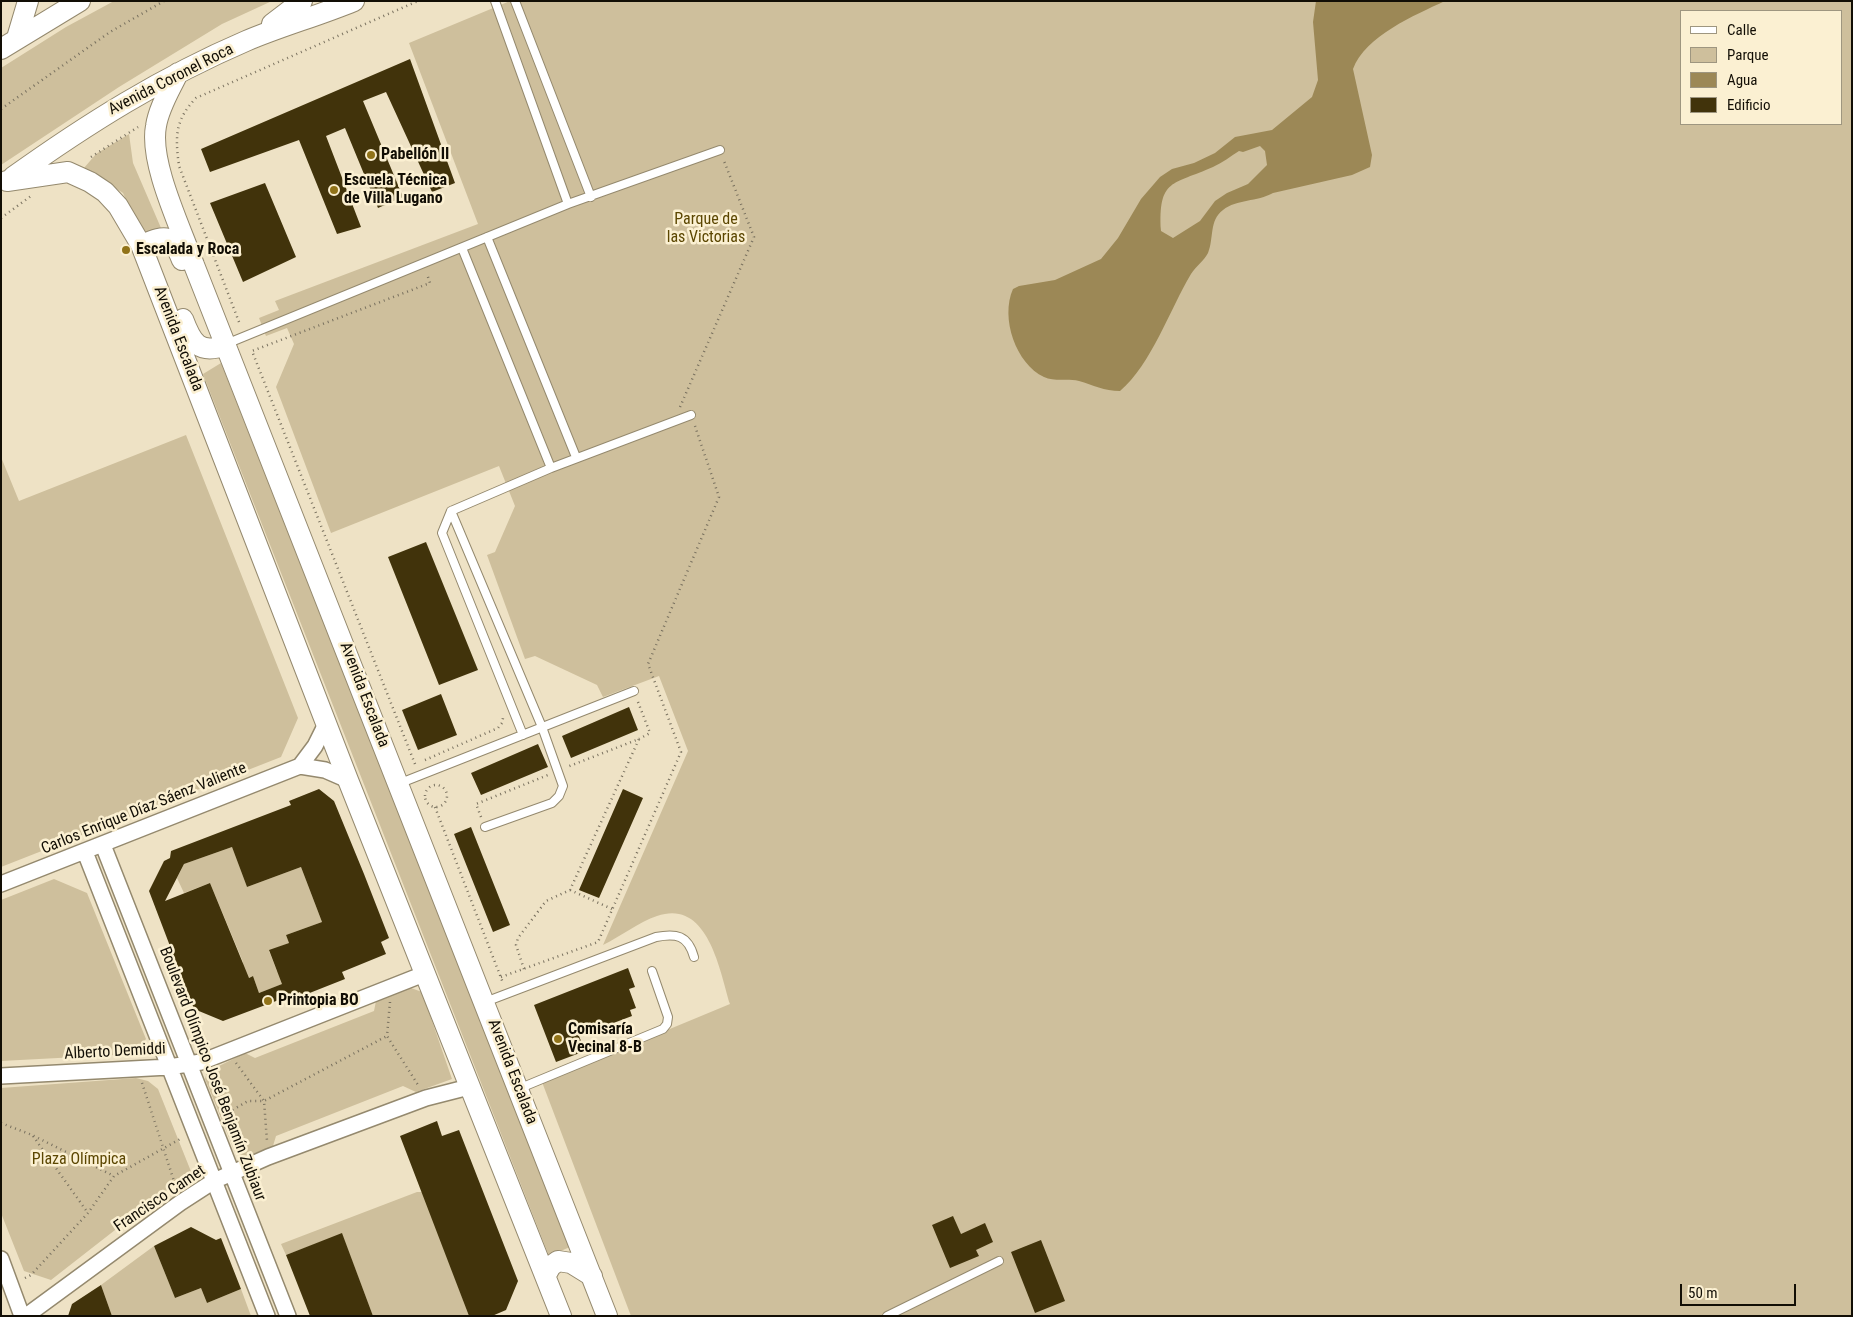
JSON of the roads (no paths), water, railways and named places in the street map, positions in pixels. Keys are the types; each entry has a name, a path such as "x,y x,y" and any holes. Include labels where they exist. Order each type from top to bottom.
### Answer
{"main road":[{"path":"9,44 28,1"},
{"path":"9,44 80,1"},
{"path":"248,41 302,1"},
{"name":"Avenida Coronel Roca","path":"4,183 90,123 178,73 248,41 354,1"},
{"name":"Avenida Escalada","path":"178,73 156,123 154,136 156,154 194,265 607,1316"},
{"name":"Avenida Escalada","path":"4,183 68,172 90,182 105,192 118,206 144,253 424,974 546,1275 556,1314"},
{"path":"215,317 199,302 173,241 161,237 144,253 166,276 188,332 194,341 205,349 213,350 226,345"},
{"path":"546,1275 551,1266 558,1261 572,1263 592,1276"}],"street":[{"path":"326,724 315,746 300,766 325,770 348,780"},
{"name":"Carlos Enrique Díaz Sáenz Valiente","path":"1,884 300,766"},
{"name":"Boulevard Olímpico José Benjamín Zubiaur","path":"103,845 288,1316"},
{"path":"84,852 267,1316"},
{"name":"Alberto Demiddi","path":"1,1076 169,1067 201,1062 424,974"},
{"name":"Francisco Camet","path":"26,1316 180,1203 214,1181 268,1157 426,1098 469,1087"},
{"path":"1,1259 22,1316"}],"lane":[{"path":"495,1 568,204"},
{"path":"515,1 591,197"},
{"path":"226,345 568,204 720,150"},
{"path":"487,237 576,458"},
{"path":"462,248 551,468"},
{"path":"523,735 442,533 451,511 576,458 691,415"},
{"path":"451,511 542,727 563,786 559,796 552,803 485,827"},
{"path":"398,784 634,691"},
{"path":"484,1002 656,937 670,934 684,939 690,944 694,957"},
{"path":"518,1089 663,1029 667,1024 668,1017 652,971"},
{"path":"887,1316 999,1261"}],"water":[{"path":"1316,1 1445,1 1406,20 1379,37 1359,57 1353,69 1372,155 1370,167 1352,175 1234,204 1223,210 1214,224 1208,253 1191,274 1151,352 1131,380 1120,391 1104,389 1075,380 1048,378 1034,371 1018,351 1013,339 1008,313 1013,289 1019,286 1055,280 1101,259 1118,238 1141,199 1160,177 1172,169 1194,163 1215,153 1235,137 1272,130 1312,97 1318,80 1313,22","holes":["1260,146 1265,151 1267,165 1248,184 1227,193 1215,201 1200,221 1173,238 1161,231 1162,201 1171,186 1178,181 1216,165 1239,151 1243,152"]}],"place":[{"name":"Pabellón II","path":"371,155"},
{"name":"Escuela Técnica de Villa Lugano","path":"334,190"},
{"name":"Escalada y Roca","path":"126,250"},
{"name":"Printopia BO","path":"268,1001"},
{"name":"Comisaría Vecinal 8-B","path":"558,1039"}],"park label":[{"name":"Parque de las Victorias","path":"706,229"},
{"name":"Plaza Olímpica","path":"79,1160"}]}
